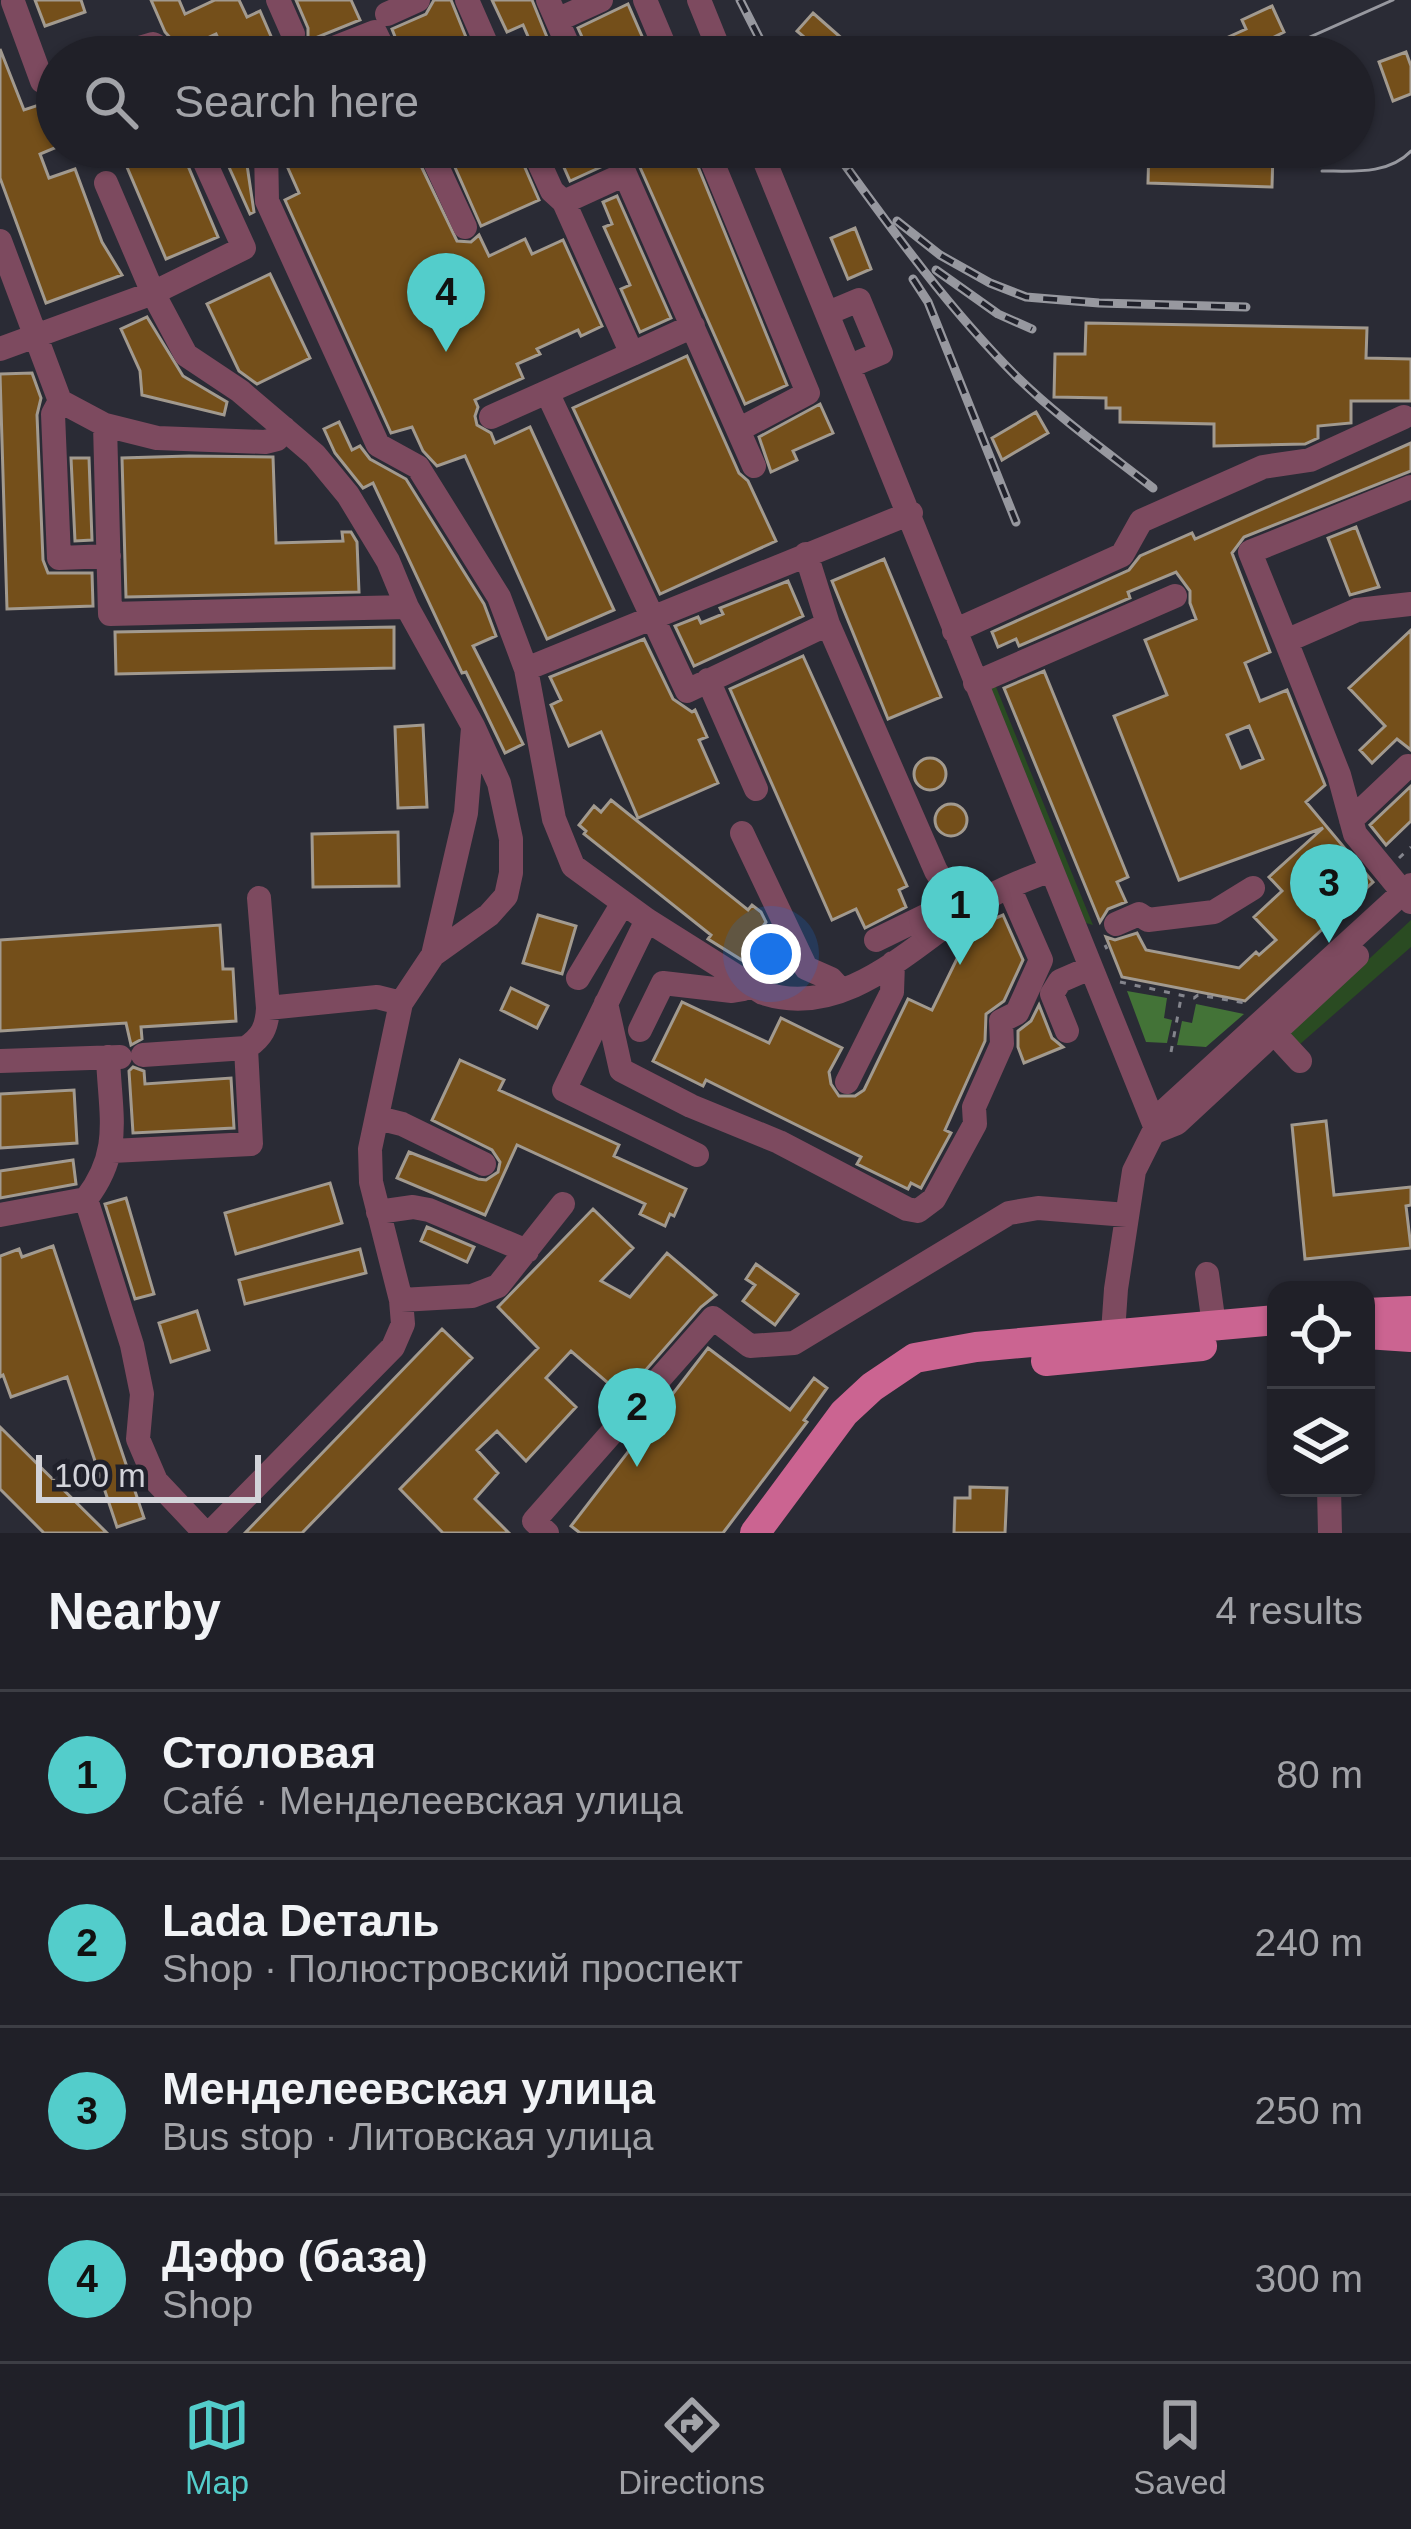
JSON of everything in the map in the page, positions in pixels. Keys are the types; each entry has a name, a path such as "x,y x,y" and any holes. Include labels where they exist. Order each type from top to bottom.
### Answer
{"main road":[{"path":"1375,1313 1411,1311"},
{"path":"755,1533 844,1413 891,1376 1267,1321"},
{"path":"1375,1335 1411,1337"},
{"path":"1112,1344 1267,1337"}],"street":[{"path":"278,0 293,34"},
{"path":"387,14 418,0"},
{"path":"467,0 483,36"},
{"path":"552,10 601,0"},
{"path":"645,0 660,36"},
{"path":"699,0 714,36"},
{"path":"13,2 36,65"},
{"path":"0,349 152,293 244,248 208,168"},
{"path":"266,168 267,201 378,446 418,467 499,597 526,669 554,819 572,866 748,984 785,1000 809,1001 841,990 892,963 960,907"},
{"path":"438,168 465,227"},
{"path":"542,168 552,191 564,202 632,353"},
{"path":"622,168 754,466"},
{"path":"715,168 808,393 738,430"},
{"path":"768,168 1078,939 1104,943"},
{"path":"564,202 625,174"},
{"path":"86,1199 139,1378 138,1439 156,1480 207,1533 393,1347 403,1324 401,1300 378,1212 370,1149 401,1004 433,956 490,915 506,896 511,873 511,839 499,783 388,561 348,495 315,455 240,391 186,355 152,293 106,183"},
{"path":"0,241 59,400 105,425 157,438 265,442 277,439 284,428"},
{"path":"491,417 693,326"},
{"path":"547,392 687,691 828,624"},
{"path":"59,400 52,414 59,558 109,556"},
{"path":"954,631 1122,555 1141,521 1263,467 1310,460 1403,417"},
{"path":"105,425 110,614 407,607"},
{"path":"1112,1344 1134,1171 1156,1131 1177,1124 1265,1020 1409,896 1355,834 1339,775 1250,552 1411,487"},
{"path":"526,669 910,513"},
{"path":"806,554 828,624 936,871 960,907"},
{"path":"975,683 1175,596"},
{"path":"1286,640 1358,610 1411,604"},
{"path":"708,680 756,789"},
{"path":"433,956 466,813 473,726"},
{"path":"1352,820 1408,766"},
{"path":"742,833 806,968 831,979 841,990"},
{"path":"876,940 1051,870"},
{"path":"606,1003 621,1070 918,1211 934,1199 975,1124 974,1107 1002,1044 1001,1021 1017,1013 1041,960 1009,887"},
{"path":"1066,1031 1052,994 1060,981 1139,914 1148,920 1214,912 1253,888"},
{"path":"0,1061 246,1048 267,1026 260,898"},
{"path":"578,977 623,903"},
{"path":"647,920 564,1090 697,1155"},
{"path":"1104,943 1156,1131"},
{"path":"847,1082 892,992 892,963"},
{"path":"640,1030 663,983 732,992 748,984"},
{"path":"268,1008 377,997 401,1004"},
{"path":"1265,1020 1300,1061"},
{"path":"112,1151 250,1144 246,1048"},
{"path":"0,1215 86,1199 104,1176 112,1151 126,1056"},
{"path":"378,1118 402,1124 484,1164"},
{"path":"401,1300 472,1295 498,1286 563,1204"},
{"path":"378,1212 413,1207 429,1210 527,1251"},
{"path":"547,1533 535,1520 713,1318 750,1346 794,1343 1009,1213 1063,1208 1127,1214"},
{"path":"1208,1274 1214,1325"},
{"path":"1329,1497 1330,1533"}],"path":[{"path":"1120,982 1265,1020"},
{"path":"1171,1052 1181,996"}],"green space":[{"path":"994,682 1093,925 1086,923 988,684"},
{"path":"1411,920 1411,947 1299,1045 1286,1036"},
{"path":"1127,991 1167,998 1164,1018 1172,1020 1167,1043 1146,1042"},
{"path":"1196,1004 1244,1014 1206,1047 1177,1045 1182,1021 1192,1023"}],"building":[{"path":"35,0 81,0 85,12 45,26"},
{"path":"151,0 179,0 185,14 215,0 239,0 247,17 260,11 271,36 169,36"},
{"path":"296,0 351,0 360,20 320,36 308,36"},
{"path":"434,0 451,0 466,36 395,36 392,29 426,14"},
{"path":"492,0 532,0 547,36 528,36 523,25 507,32"},
{"path":"628,4 642,36 582,36 578,28"},
{"path":"1272,6 1284,32 1230,36 1246,29 1242,20"},
{"path":"813,13 839,36 803,36 797,31"},
{"path":"0,49 24,110 36,106 36,168 45,168 49,178 75,169 102,242 122,275 46,303 0,178"},
{"path":"1406,52 1411,94 1393,101 1379,62"},
{"path":"127,168 189,168 218,237 166,259"},
{"path":"229,168 247,168 254,212 250,214"},
{"path":"288,168 422,168 457,241 471,242 479,235 489,256 525,239 532,254 563,240 602,326 581,336 578,330 537,349 540,354 517,364 523,378 475,400 475,416 477,425 491,433 495,443 530,427 614,610 547,639 465,456 437,466 423,451 412,427 391,433 285,200 299,193"},
{"path":"455,168 525,168 539,200 481,226"},
{"path":"564,168 599,168 570,181"},
{"path":"640,168 699,168 787,385 745,404"},
{"path":"1148,168 1273,168 1272,187 1148,183"},
{"path":"617,196 671,318 640,332 621,289 630,285 604,227 612,224 603,202"},
{"path":"855,228 871,269 848,279 831,238"},
{"path":"270,274 310,358 257,384 239,371 207,304"},
{"path":"147,317 183,376 227,402 224,415 142,395 140,371 121,329"},
{"path":"1086,323 1367,328 1366,358 1411,359 1411,401 1351,401 1351,423 1318,426 1318,438 1305,444 1214,446 1214,424 1120,422 1120,408 1106,408 1106,398 1054,397 1055,354 1085,354"},
{"path":"687,356 739,473 748,481 776,541 660,594 573,408"},
{"path":"32,373 41,398 37,415 43,560 48,573 92,573 93,606 7,609 0,374"},
{"path":"820,404 833,433 793,451 797,460 771,472 759,437"},
{"path":"1036,412 1048,433 1002,460 992,438"},
{"path":"339,422 352,450 360,446 370,459 406,479 484,604 496,636 473,646 523,744 505,753 373,483 363,488 335,453 324,429"},
{"path":"1411,443 1411,471 1244,537 1232,553 1270,652 1245,663 1260,701 1287,690 1325,785 1306,802 1373,882 1245,1001 1122,977 1106,937 1115,940 1137,933 1146,950 1239,968 1276,940 1254,917 1282,891 1269,877 1323,828 1179,880 1114,716 1167,695 1145,640 1196,619 1190,591 1176,572 1128,592 1130,598 1019,646 1016,639 998,647 992,632 1129,570 1140,556 1192,533 1195,539","holes":["1249,726 1263,759 1241,768 1227,735"]},
{"path":"273,457 276,543 343,541 342,532 351,532 357,542 359,592 126,597 122,458"},
{"path":"71,458 89,458 92,540 75,541"},
{"path":"1356,527 1379,587 1350,595 1328,538"},
{"path":"884,559 941,697 888,719 832,581"},
{"path":"788,581 803,616 694,666 675,626 698,617 701,623 723,614 720,608"},
{"path":"394,627 394,668 116,674 115,632"},
{"path":"1411,630 1411,750 1397,739 1372,763 1360,750 1385,726 1349,688"},
{"path":"644,639 673,699 695,710 707,737 699,740 718,783 638,818 601,732 569,746 551,705 561,700 550,677"},
{"path":"803,656 907,886 899,890 906,907 865,928 856,909 832,920 730,689"},
{"path":"1044,671 1128,877 1117,882 1126,902 1108,909 1100,922 1004,688"},
{"path":"423,725 427,807 398,808 395,727"},
{"path":"930,758 942,762 946,774 942,786 930,790 918,786 914,774 918,762"},
{"path":"1411,786 1411,821 1386,845 1370,825"},
{"path":"611,800 748,910 752,905 761,912 766,922 749,945 774,976 708,939 711,935 584,834 579,825 594,806 601,812"},
{"path":"951,804 963,808 967,820 963,832 951,836 939,832 935,820 939,808"},
{"path":"398,832 399,886 313,887 312,834"},
{"path":"538,915 576,926 562,974 523,963"},
{"path":"1003,915 1023,960 1004,1001 986,1014 985,1041 945,1130 951,1133 921,1188 911,1183 908,1189 857,1164 861,1157 706,1080 703,1086 653,1061 682,1002 769,1043 781,1018 842,1048 829,1072 831,1084 839,1096 855,1096 864,1090 908,999 932,1010 972,928"},
{"path":"220,925 223,969 233,969 236,1021 141,1027 142,1039 131,1045 126,1023 0,1031 0,940"},
{"path":"511,988 548,1006 537,1028 501,1010"},
{"path":"1039,1005 1052,1038 1063,1047 1024,1063 1018,1031 1031,1021"},
{"path":"460,1060 504,1080 499,1090 619,1145 614,1156 686,1189 674,1216 670,1214 665,1226 640,1214 645,1204 517,1145 485,1215 397,1178 409,1152 478,1179 498,1172 500,1162 492,1150 432,1120"},
{"path":"133,1067 144,1071 145,1084 231,1078 234,1128 133,1133 129,1071"},
{"path":"74,1090 77,1143 0,1148 0,1094"},
{"path":"1326,1121 1334,1195 1411,1187 1411,1205 1406,1206 1411,1248 1305,1259 1292,1125"},
{"path":"73,1160 76,1184 0,1198 0,1171"},
{"path":"330,1183 342,1223 236,1254 225,1213"},
{"path":"126,1198 154,1294 135,1299 105,1204"},
{"path":"593,1209 633,1248 601,1281 630,1297 667,1253 716,1295 623,1396 571,1351 546,1378 576,1407 526,1461 497,1431 477,1450 498,1473 475,1499 509,1533 443,1533 400,1489 538,1348 498,1307"},
{"path":"427,1227 474,1247 467,1262 421,1241"},
{"path":"53,1246 144,1518 117,1527 67,1377 11,1397 3,1375 0,1377 0,1256 19,1249 22,1257"},
{"path":"360,1249 366,1273 245,1304 239,1280"},
{"path":"756,1264 798,1294 775,1325 743,1301 755,1285 746,1279"},
{"path":"197,1311 209,1350 171,1362 159,1323"},
{"path":"442,1329 472,1358 302,1533 245,1533"},
{"path":"708,1348 790,1410 814,1378 827,1388 723,1533 580,1533 571,1526"},
{"path":"0,1427 107,1533 44,1533 0,1489"},
{"path":"970,1487 1007,1488 1005,1533 954,1533 955,1498 970,1498"}],"tram line":[{"path":"1312,36 1393,0"},
{"path":"1322,171 1381,168 1411,151"}],"railway":[{"path":"740,0 758,36"},
{"path":"848,168 920,266 991,350 1050,407 1153,488"},
{"path":"897,221 940,255 1026,297 1246,307"},
{"path":"936,270 998,314 1032,329"},
{"path":"913,279 928,302 1016,522"}],"place":[{"name":"Дэфо (база)","path":"446,352"},
{"name":"Менделеевская улица","path":"1329,943"},
{"name":"Столовая","path":"960,965"},
{"name":"Lada Dеталь","path":"637,1467"}]}
